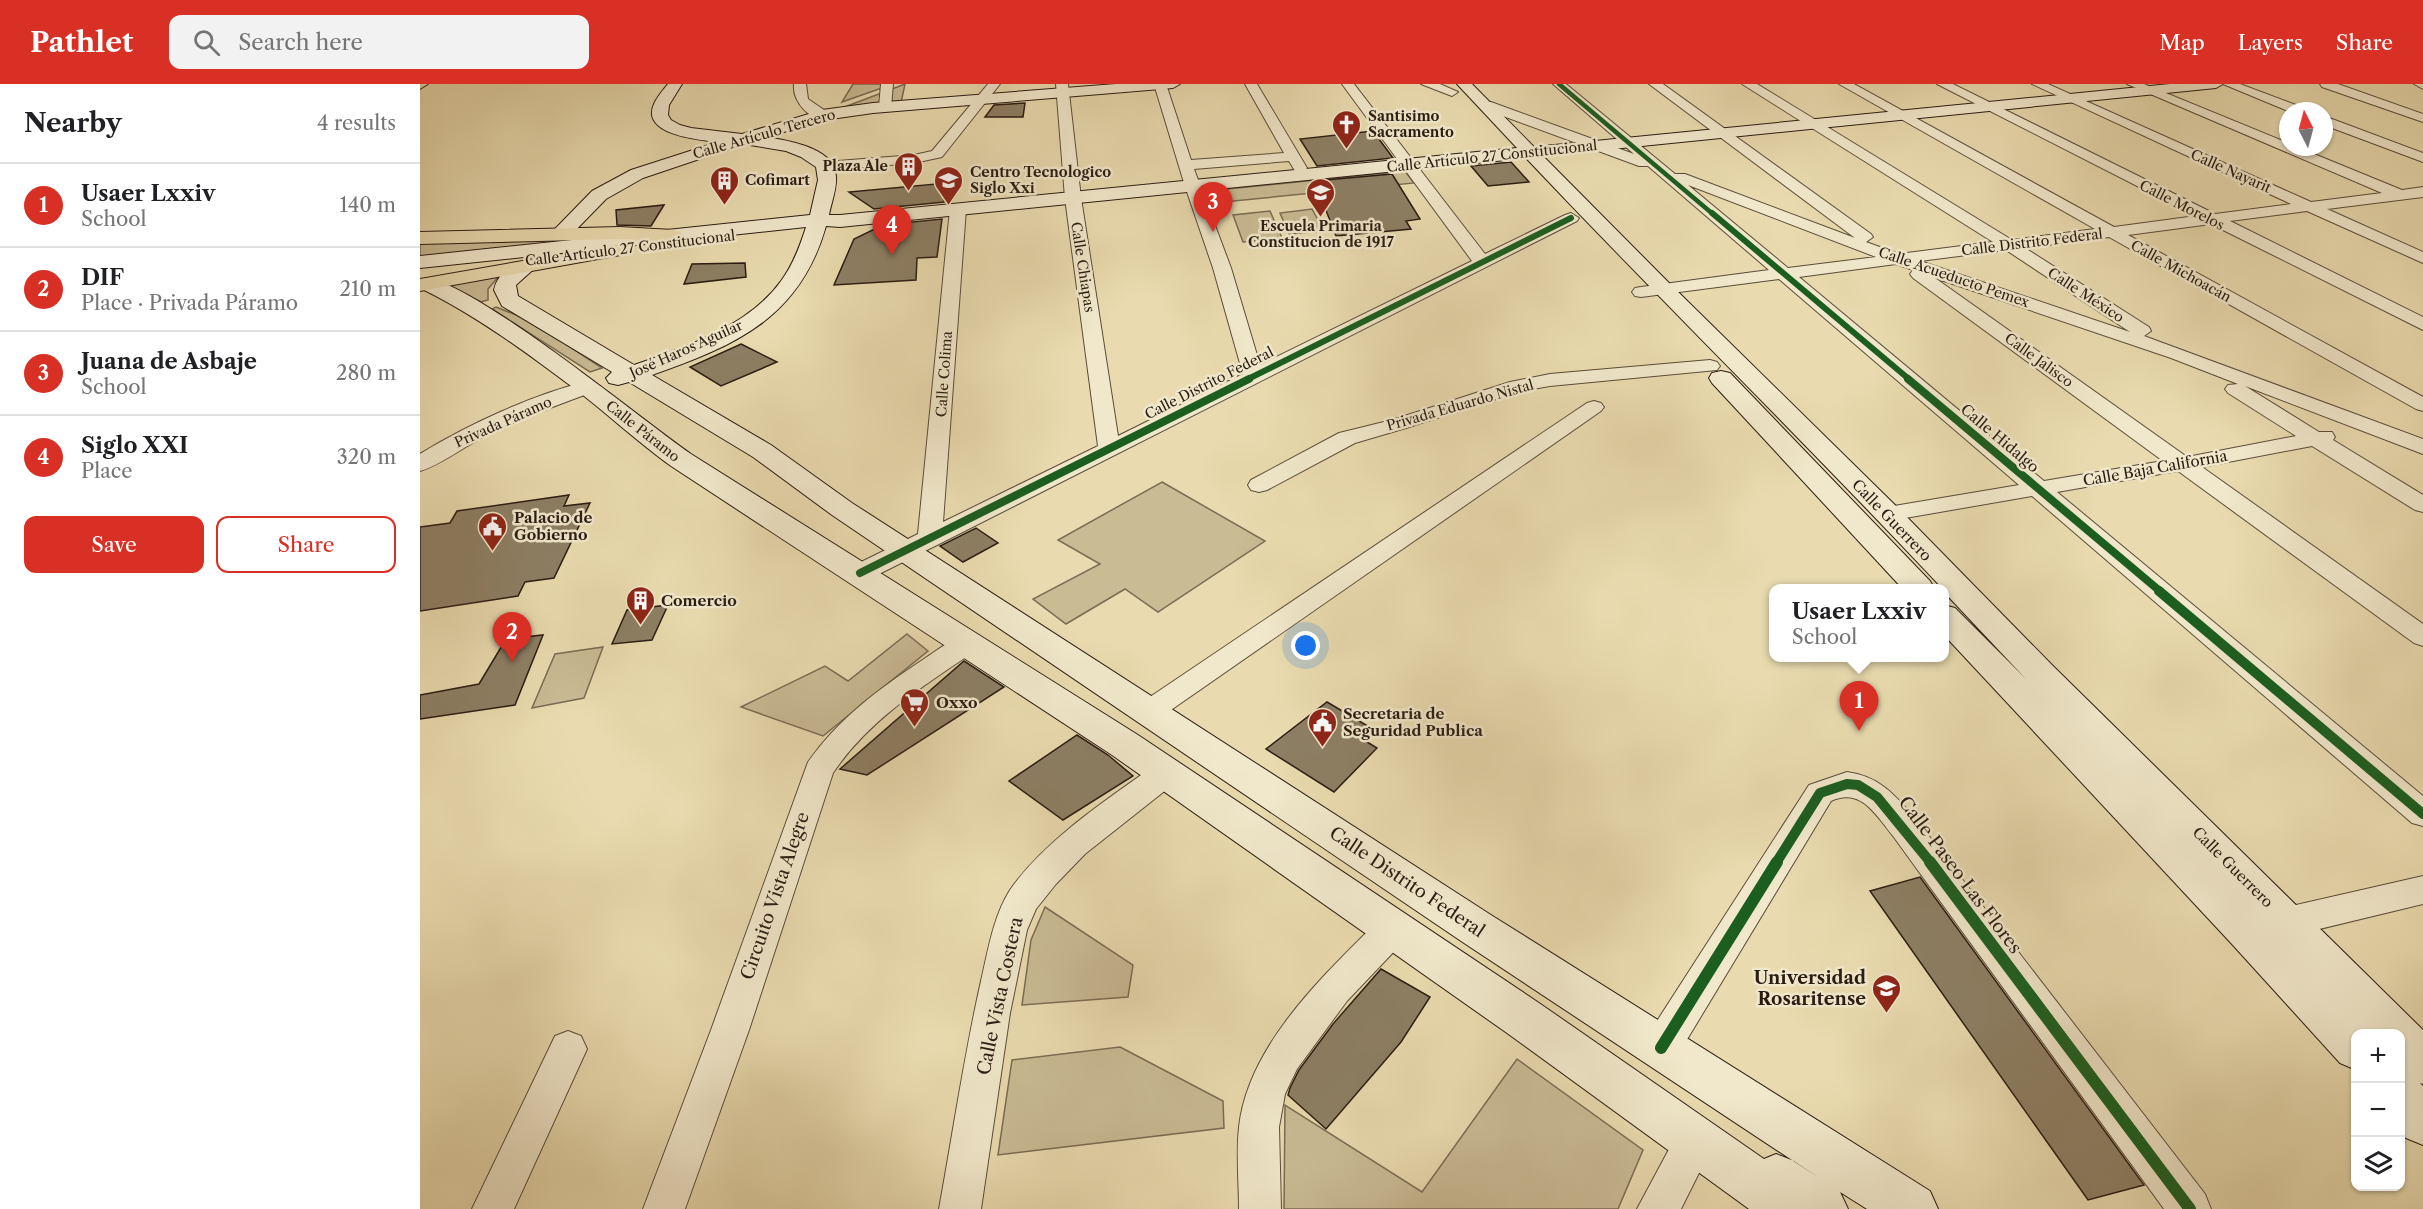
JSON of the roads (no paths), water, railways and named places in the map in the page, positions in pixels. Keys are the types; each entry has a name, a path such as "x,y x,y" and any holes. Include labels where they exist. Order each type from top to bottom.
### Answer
{"highway":[{"path":"420,238 621,233 673,236"},
{"path":"422,275 526,267 619,250"}],"main road":[{"path":"675,84 661,105 660,115 665,123 684,132 797,150 814,157 825,166"},
{"name":"Calle Artículo Tercero","path":"560,235 599,195 616,183 657,166 822,115 885,107 983,100 1063,89 1164,84"},
{"name":"Calle Artículo 27 Constitucional","path":"422,275 840,221 2216,84"},
{"name":"Calle Guerrero","path":"1453,87 1486,105 1571,218 1652,291 1888,514 2041,674 2288,922 2390,1029"},
{"name":"Calle Guerrero","path":"1453,87 1522,153 1652,291 1710,366 1915,584"},
{"name":"José Haros Aguilar","path":"588,387 633,374 724,335 759,315 779,299 802,264 816,224 828,179 825,166"},
{"name":"Calle Artículo 27 Constitucional","path":"422,275 673,236 816,224"},
{"path":"526,267 509,279 503,288 510,301 762,452 842,509 918,544"},
{"name":"Calle Páramo","path":"422,275 461,299 588,387 644,434 726,490 860,573"},
{"path":"644,434 669,396"},
{"path":"644,434 676,427 723,444 762,452"},
{"name":"Calle Distrito Federal","path":"918,544 1148,712 1895,1204"},
{"path":"860,573 1125,745 1696,1139 1791,1209"},
{"path":"1949,620 2246,930 2351,1044"},
{"path":"2405,1044 2423,1062"},
{"path":"2405,1101 2423,1121"},
{"path":"1696,1139 1761,1170 1822,1209"}],"street":[{"path":"800,84 801,101 822,115"},
{"path":"885,107 887,84"},
{"path":"825,166 914,159 940,152 994,84"},
{"path":"1164,84 1185,165 1222,268 1253,375"},
{"path":"1251,84 1304,175"},
{"path":"1348,84 1482,262"},
{"path":"1427,84 1453,87"},
{"name":"Calle Hidalgo","path":"1558,84 2423,814"},
{"name":"Calle Jalisco","path":"1655,84 2423,637"},
{"name":"Calle México","path":"1748,84 2423,505"},
{"name":"Calle Michoacán","path":"1845,84 2423,405"},
{"name":"Calle Morelos","path":"1942,84 2423,324"},
{"name":"Calle Nayarit","path":"2038,84 2423,258"},
{"path":"2133,84 2423,205"},
{"path":"2229,84 2279,103"},
{"path":"2326,84 2423,118"},
{"name":"Calle Chiapas","path":"1063,89 1073,198 1109,449"},
{"name":"Calle Acueducto Pemex","path":"1486,105 1898,259 2178,354 2423,447"},
{"path":"2333,123 2423,158"},
{"path":"1185,165 1293,156"},
{"name":"Calle Distrito Federal","path":"1652,291 2423,192"},
{"name":"Calle Colima","path":"918,544 958,209"},
{"name":"Calle Distrito Federal","path":"860,573 1571,218"},
{"name":"Privada Eduardo Nistal","path":"1259,485 1347,438 1399,424 1510,388 1541,381 1710,366"},
{"name":"Privada Páramo","path":"420,464 488,425 519,411 588,387"},
{"path":"1148,712 1594,407"},
{"name":"Calle Baja California","path":"1888,514 2183,464 2423,420"},
{"name":"Circuito Vista Alegre","path":"664,1209 730,1030 819,770 831,749 854,726 968,643"},
{"name":"Calle Vista Costera","path":"960,1209 992,1014 1010,930 1022,901 1044,874 1074,845 1165,774"},
{"name":"Calle Paseo Las Flores","path":"1661,1048 1820,793 1834,785 1847,782 1858,783 1883,801 1904,827 2190,1209"},
{"path":"2246,930 2423,890"},
{"path":"1260,1209 1258,1127 1266,1091 1284,1056 1334,989 1392,930"},
{"path":"493,1209 568,1049"},
{"path":"1658,1209 1696,1139"}],"place":[{"name":"Santisimo Sacramento","path":"1347,150"},
{"name":"Plaza Ale","path":"909,192"},
{"name":"Cofimart","path":"724,206"},
{"name":"Centro Tecnologico Siglo Xxi","path":"949,206"},
{"name":"Escuela Primaria Constitucion de 1917","path":"1321,218"},
{"name":"Juana de Asbaje","path":"1213,232"},
{"name":"Siglo XXI","path":"892,255"},
{"name":"Palacio de Gobierno","path":"493,552"},
{"name":"Comercio","path":"640,626"},
{"name":"DIF","path":"512,662"},
{"name":"Oxxo","path":"915,728"},
{"name":"Usaer Lxxiv","path":"1859,731"},
{"name":"Secretaria de Seguridad Publica","path":"1322,748"},
{"name":"Universidad Rosaritense","path":"1887,1014"}]}
